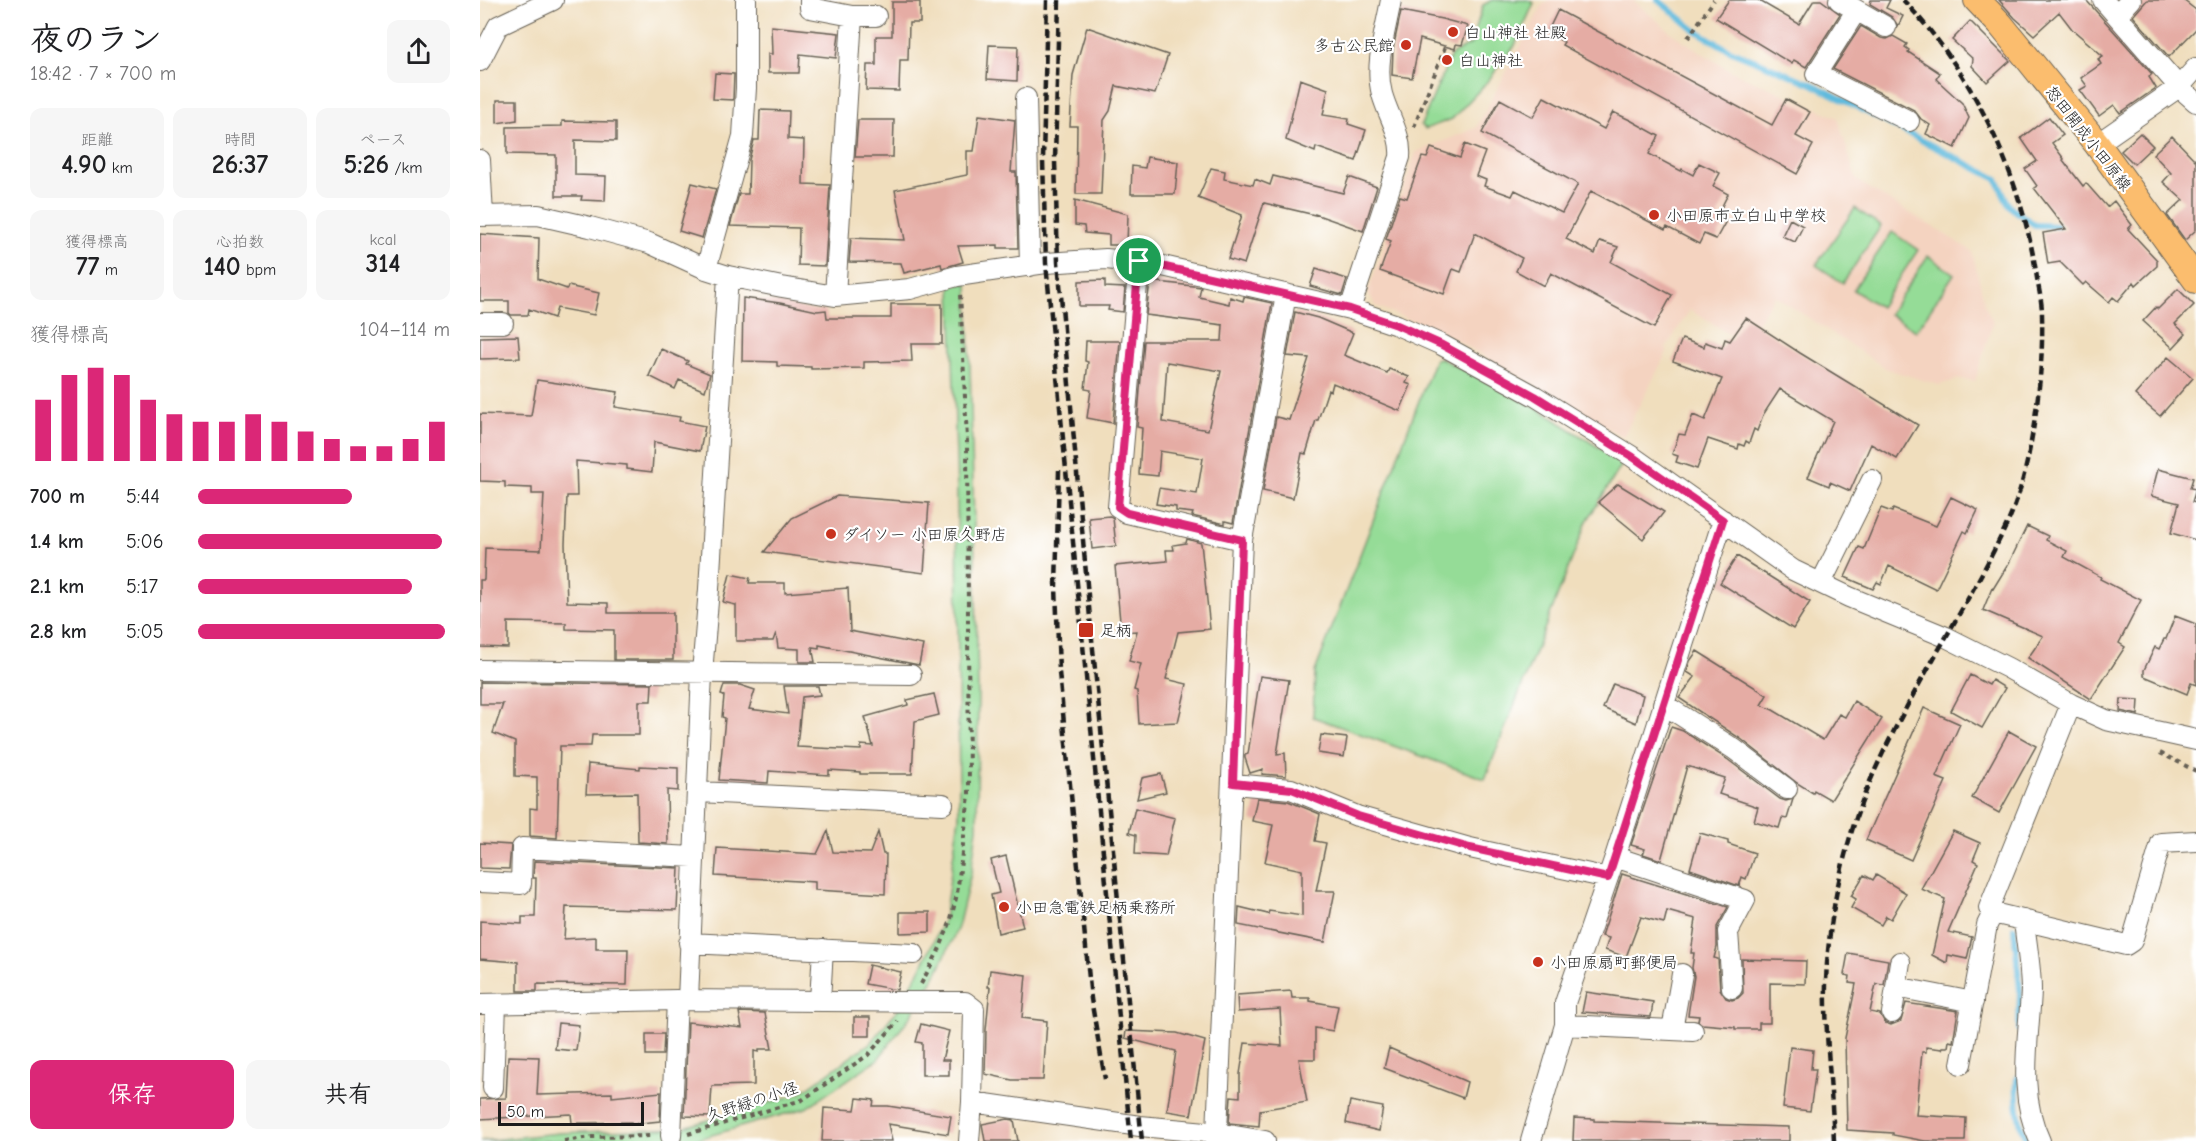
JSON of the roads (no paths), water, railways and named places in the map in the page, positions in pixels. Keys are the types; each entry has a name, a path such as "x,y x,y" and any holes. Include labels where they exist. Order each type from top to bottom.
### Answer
{"main road":[{"name":"怒田開成小田原線","path":"1977,0 2000,24 2097,144 2196,280"}],"street":[{"path":"480,61 498,26 553,0"},
{"path":"706,269 743,136 746,88 746,0"},
{"path":"810,0 810,8 852,16 876,16"},
{"path":"1350,309 1400,157 1401,147 1382,94 1380,80 1382,49 1391,0"},
{"path":"1839,0 1886,27"},
{"path":"2103,0 2179,87 2196,102"},
{"path":"2116,15 2131,0"},
{"path":"1856,11 1815,74 1909,121"},
{"path":"835,296 852,16"},
{"path":"2097,144 2179,87 2196,68"},
{"path":"1026,98 1030,266"},
{"path":"480,160 481,216 538,215 590,227 649,243 706,269 728,276 782,287 835,296 910,289 957,276 1089,259 1139,261 1350,309 1397,325 1442,345 1535,396 1633,457 1785,565 1946,637 2008,668 2071,704 2106,720 2196,740"},
{"path":"1139,261 1118,507 1127,513 1242,540"},
{"path":"671,1136 689,943 702,673 728,276"},
{"path":"1217,1133 1242,540 1286,294"},
{"path":"480,323 503,323"},
{"path":"1821,583 1872,480"},
{"path":"1531,1141 1565,1025 1565,1004 1615,857 1723,520"},
{"path":"480,670 911,675"},
{"path":"1663,704 1734,749 1787,789"},
{"path":"2071,704 1989,908 1993,913 2126,945 2132,941 2161,843 2196,841"},
{"path":"1233,783 1292,789 1358,816 1470,848 1608,878"},
{"path":"698,792 943,804"},
{"path":"480,882 521,884 522,848 693,857"},
{"path":"1615,857 1745,900 1728,932 1732,988"},
{"path":"1961,1064 1987,925 1993,913"},
{"path":"2024,920 2031,987 2026,1091 2034,1128 2040,1141"},
{"path":"689,943 914,954"},
{"path":"820,1001 822,950"},
{"path":"1892,1013 1900,962"},
{"path":"1672,1030 1682,974"},
{"path":"1896,987 1973,1002"},
{"path":"493,1088 488,1004 682,1000 965,1002 975,1009 969,1141"},
{"path":"1565,1025 1693,1031"},
{"path":"972,1102 1265,1141"}],"waterway":[{"path":"1658,0 1695,30 1729,50 1812,84 1997,179 2009,206 2035,225 2057,226"},
{"path":"2014,928 2020,990 2019,1029"},
{"path":"2017,1078 2018,1110 2027,1141"}],"railway":[{"path":"1047,0 1043,160 1046,263 1131,1141"},
{"path":"1059,0 1055,161 1058,262 1091,629 1142,1141"},
{"path":"1834,1141 1826,981 1835,900 1848,845 1864,796 1896,726 1990,558 2012,513 2030,449 2041,355 2041,300 2030,240 2007,165 1973,93 1929,29 1903,0"},
{"path":"1059,470 1056,586 1059,672 1091,999 1105,1079"}],"place":[{"name":"白山神社 社殿","path":"1453,32"},
{"name":"多古公民館","path":"1406,45"},
{"name":"白山神社","path":"1447,60"},
{"name":"小田原市立白山中学校","path":"1654,215"},
{"name":"ダイソー 小田原久野店","path":"831,534"},
{"name":"足柄","path":"1086,630"},
{"name":"小田急電鉄足柄乗務所","path":"1004,907"},
{"name":"小田原扇町郵便局","path":"1538,962"}]}
